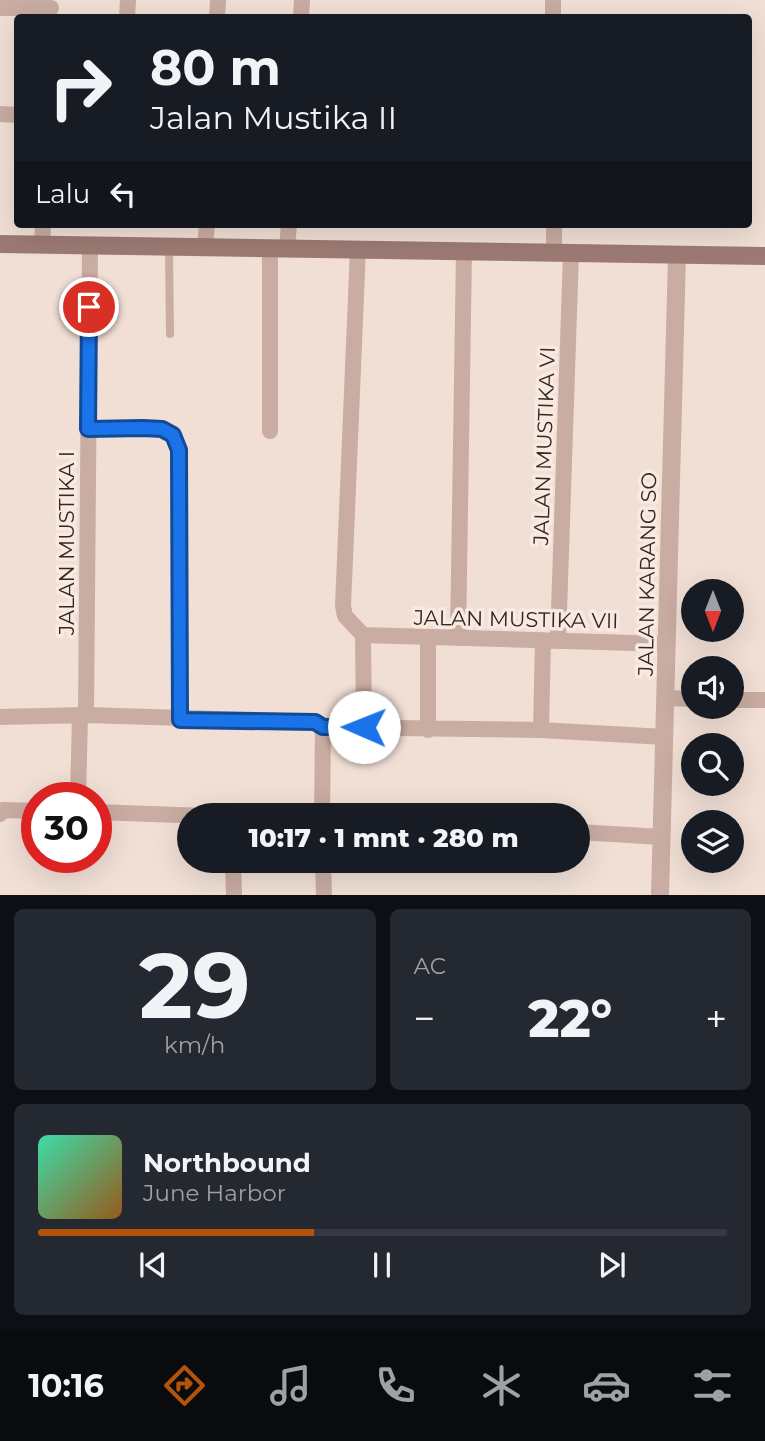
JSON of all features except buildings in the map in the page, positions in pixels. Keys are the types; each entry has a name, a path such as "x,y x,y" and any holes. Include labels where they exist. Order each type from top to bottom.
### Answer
{"main road":[{"path":"0,244 765,256"}],"street":[{"path":"0,8 51,9"},
{"path":"42,245 43,228"},
{"path":"205,247 207,228"},
{"path":"270,431 279,248 287,228"},
{"name":"JALAN MUSTIKA VI","path":"541,730 551,640 563,253 555,228"},
{"name":"JALAN MUSTIKA I","path":"79,782 83,715 90,245"},
{"path":"358,249 343,606 345,616 363,635 364,727"},
{"path":"458,638 464,251"},
{"name":"JALAN KARANG SO","path":"660,895 677,255"},
{"path":"88,429 162,429 173,435 179,450 180,720"},
{"name":"JALAN MUSTIKA VII","path":"363,635 667,644"},
{"path":"428,638 428,730"},
{"path":"667,698 681,699"},
{"path":"744,700 765,700"},
{"path":"0,717 83,715 315,722 323,727 541,730 664,737"},
{"path":"322,803 323,727"},
{"path":"0,814 3,810 21,811"},
{"path":"112,813 177,815"},
{"path":"590,833 662,836"},
{"path":"233,873 234,895"},
{"path":"323,873 324,895"}],"lane":[{"path":"169,248 170,334"}],"route":[{"path":"89,307 88,429 162,429 173,435 179,450 182,467 180,720 315,722 323,727 364,727"}]}
